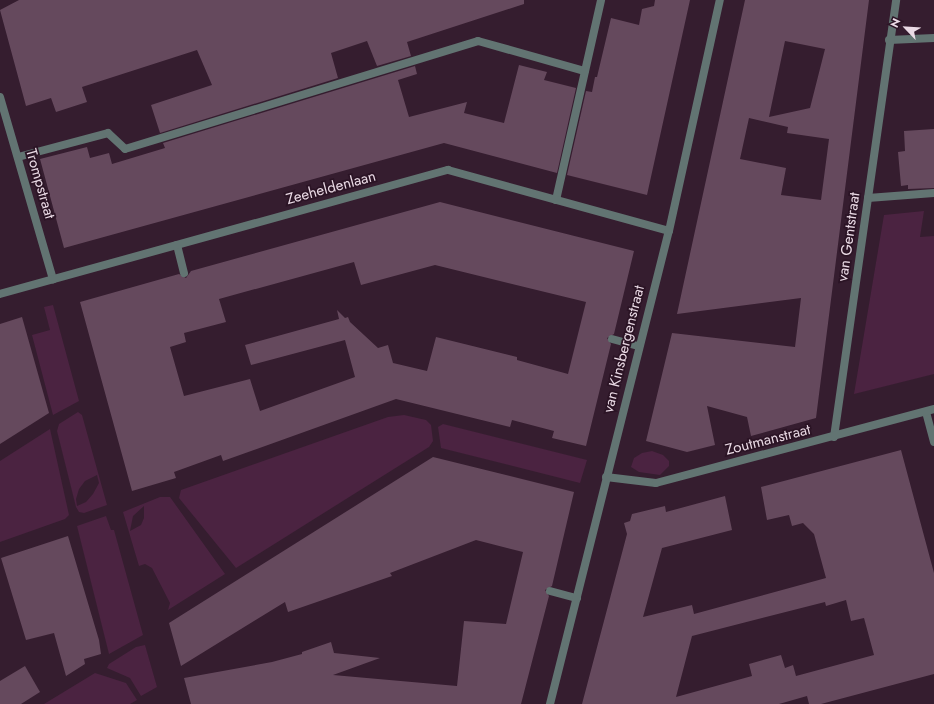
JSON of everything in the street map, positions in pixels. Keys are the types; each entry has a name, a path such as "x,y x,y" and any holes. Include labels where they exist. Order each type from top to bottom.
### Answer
{"street":[{"path":"556,200 601,0"},
{"name":"van Kinsbergenstraat","path":"550,704 669,231 720,0"},
{"name":"van Gentstraat","path":"834,437 889,40 896,0"},
{"path":"889,40 934,38"},
{"path":"18,157 108,133 125,149 478,41 585,71"},
{"name":"Trompstraat","path":"0,97 53,279"},
{"name":"Zeeheldenlaan","path":"0,294 448,170 669,231"},
{"path":"868,198 934,193"},
{"path":"177,245 184,273"},
{"path":"612,339 639,346"},
{"path":"930,411 934,442"},
{"name":"Zoutmanstraat","path":"606,477 656,483 930,411"},
{"path":"550,591 577,598"}],"shaded area":[{"path":"924,211 920,237 934,236 934,374 854,394 884,215"},
{"path":"53,305 79,401 53,415 32,335 50,330 44,307"},
{"path":"78,412 82,415 107,505 84,513 79,512 76,507 57,431 59,424","holes":["97,475 99,483 93,494 86,502 77,506 76,499 79,489 85,481"]},
{"path":"404,415 426,420 431,425 433,441 429,447 236,568 179,498 181,490 388,417"},
{"path":"443,424 587,460 580,483 441,448 438,427"},
{"path":"50,429 69,515 65,519 0,542 0,461"},
{"path":"652,451 663,455 669,461 669,466 660,475 639,472 631,467 634,458 642,453"},
{"path":"160,497 170,497 225,574 168,610 170,603 152,568 145,564 139,566 123,512","holes":["144,506 144,518 141,525 130,531 133,516"]},
{"path":"106,516 111,530 114,530 143,635 109,654 77,526"},
{"path":"145,645 157,687 141,696 130,678 107,668 109,664 136,647"},
{"path":"95,673 126,683 137,700 130,704 44,704"}],"building":[{"path":"19,0 524,0 524,4 407,42 411,56 377,66 367,41 331,53 338,78 160,133 151,105 212,85 197,50 82,87 87,102 56,112 51,98 26,106 0,10"},
{"path":"655,0 690,0 647,195 567,175 586,91 592,92 611,18 639,25 642,9 654,6"},
{"path":"745,0 869,0 816,418 751,436 747,417 707,406 715,445 687,452 646,441 672,333 795,347 801,298 677,314","holes":["785,41 825,49 810,108 769,117","749,118 788,127 787,133 829,139 821,200 781,195 786,168 740,159"]},
{"path":"519,65 547,72 544,80 576,88 557,173 444,143 64,248 40,159 87,147 90,158 109,153 112,164 165,148 163,143 415,66 417,74 398,80 409,117 467,102 464,113 504,123"},
{"path":"934,129 934,188 908,189 908,185 901,186 898,152 905,151 904,131"},
{"path":"440,202 634,251 614,334 607,338 611,344 586,446 552,438 554,431 512,420 510,427 396,399 223,461 221,455 174,472 176,478 132,491 80,302 179,274 186,278 191,271","holes":["354,262 361,285 435,265 586,302 568,374 517,360 517,357 436,337 427,371 393,363 388,345 378,348 350,322 348,317 345,318 337,310 339,319 245,345 251,365 345,340 355,377 260,411 250,379 184,396 170,347 186,342 184,333 226,322 219,299"]},
{"path":"22,317 49,413 0,444 0,324"},
{"path":"901,450 934,573 934,674 821,704 809,704 807,696 779,704 582,704 627,534 624,523 630,521 632,514 665,506 666,512 725,496 732,530 662,548 643,617 692,605 694,614 826,578 814,534 803,523 792,526 789,515 767,520 761,487","holes":["846,600 851,621 864,618 874,655 796,676 793,665 785,668 781,655 749,664 752,676 676,697 692,636 825,602 826,606"]},
{"path":"433,457 574,492 552,586 545,590 549,596 521,704 191,704 184,678 272,662 302,654 302,652 331,642 334,653 380,658 333,675 457,686 464,621 506,624 523,552 476,540 390,573 392,576 288,612 285,602 181,666 169,623"},
{"path":"68,536 99,640 101,654 84,659 85,664 66,676 54,633 26,640 1,558"},
{"path":"25,666 40,692 21,704 0,704 0,681"}]}
